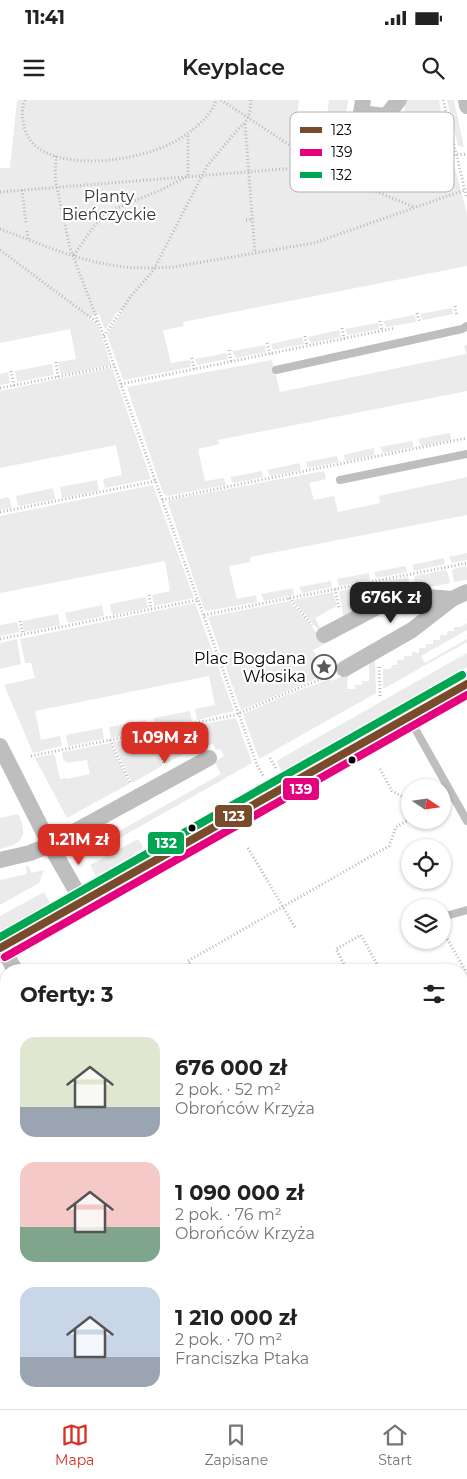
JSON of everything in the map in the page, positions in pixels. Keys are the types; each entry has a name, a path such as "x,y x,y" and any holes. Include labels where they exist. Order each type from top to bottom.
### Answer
{"street":[{"path":"389,112 399,100"},
{"path":"466,100 467,106"},
{"path":"362,107 375,112"},
{"path":"324,635 397,598 459,595"},
{"path":"344,669 412,630 459,595"},
{"path":"11,964 1,947 467,684"},
{"path":"0,746 50,845 82,902"},
{"path":"0,860 30,853 50,845 206,753"}],"lane":[{"path":"276,370 462,329 467,326"},
{"path":"340,480 467,454"},
{"path":"408,717 467,821"},
{"path":"451,914 467,910"}],"path":[{"path":"25,100 22,118 30,140 38,147 56,156 87,161 125,158 162,148 188,133 212,110 216,100"},
{"path":"221,100 290,145"},
{"path":"251,100 245,124 255,252"},
{"path":"104,337 131,296 154,268 207,166 240,127 245,124"},
{"path":"188,133 188,176"},
{"path":"454,147 467,198"},
{"path":"456,155 467,154"},
{"path":"56,156 57,187 70,248 104,337 257,765 264,778 278,774 270,758"},
{"path":"0,192 290,168"},
{"path":"74,255 94,226 105,215 188,176"},
{"path":"22,190 26,222"},
{"path":"0,229 28,240 109,265 154,268 180,266 314,242 465,190"},
{"path":"377,192 415,208"},
{"path":"246,220 252,219"},
{"path":"27,231 28,240"},
{"path":"0,250 99,325"},
{"path":"455,306 457,316 462,315"},
{"path":"417,313 420,323 429,322"},
{"path":"380,321 382,331"},
{"path":"121,384 401,327"},
{"path":"342,328 344,339"},
{"path":"305,336 307,346"},
{"path":"267,343 270,354"},
{"path":"229,350 232,362"},
{"path":"192,358 194,370"},
{"path":"56,362 58,377"},
{"path":"0,388 114,366"},
{"path":"11,371 14,386"},
{"path":"162,500 467,438"},
{"path":"0,512 156,481"},
{"path":"204,615 467,564"},
{"path":"335,589 340,612"},
{"path":"149,595 151,609"},
{"path":"289,598 322,636 324,635"},
{"path":"0,639 198,600"},
{"path":"20,621 23,634"},
{"path":"379,666 380,696"},
{"path":"31,756 239,714 344,669"},
{"path":"197,723 206,753"},
{"path":"152,732 166,769"},
{"path":"110,740 132,788"},
{"path":"380,769 392,791 401,796"},
{"path":"189,964 188,962 389,846 396,826 401,823"},
{"path":"248,848 296,929"},
{"path":"344,964 336,949 361,935 377,964"},
{"path":"451,946 461,964"}],"green space":[{"name":"Planty Bieńczyckie","path":"17,100 299,100 298,112 290,112 290,192 454,192 454,165 467,213 467,266 183,322 184,326 163,331 171,363 190,360 191,367 125,380 107,335 123,310 118,311 105,330 99,314 87,317 98,325 111,365 61,375 58,362 76,359 70,329 0,343 0,168 10,168"},
{"path":"329,100 348,100 346,112 328,112"},
{"name":"Planty Bieńczyckie","path":"406,100 439,100 442,112 404,112"},
{"path":"447,100 454,100 464,147 458,146 454,129 454,112 450,112"},
{"path":"452,308 453,314 423,320 420,314"},
{"path":"415,315 416,322 386,327 383,321"},
{"path":"378,323 379,329 348,335 345,329"},
{"path":"339,330 341,337 311,343 308,337"},
{"path":"302,337 304,344 273,350 271,344"},
{"path":"265,345 266,352 236,358 232,351"},
{"path":"467,345 467,391 218,440 219,444 198,449 205,481 224,478 226,485 167,496 163,493 127,387 272,360 280,392 466,354 464,346"},
{"path":"227,353 228,359 198,365 195,359"},
{"path":"52,364 54,375 17,382 15,371"},
{"path":"112,368 151,479 105,488 103,479 122,475 116,445 0,468 0,391"},
{"path":"8,372 10,383 0,385 0,374"},
{"path":"450,433 451,440 421,446 418,439"},
{"path":"412,441 414,447 383,453 380,447"},
{"path":"374,448 375,455 346,461 343,455"},
{"path":"337,456 339,462 308,468 306,462"},
{"path":"300,463 301,470 270,476 267,470"},
{"path":"262,471 263,477 233,483 230,477"},
{"path":"324,471 326,479 309,483 314,500 334,496 338,512 380,503 379,496 467,477 467,515 250,557 250,562 229,567 237,599 256,595 257,602 207,611 204,609 168,503 169,500"},
{"path":"97,480 99,491 62,498 60,487"},
{"path":"153,485 194,598 154,606 152,595 170,591 165,561 0,593 0,516"},
{"path":"53,488 55,499 18,506 16,496"},
{"path":"9,497 12,508 0,510 0,499"},
{"path":"467,553 467,560 452,563 449,557"},
{"path":"444,558 445,564 414,571 412,565"},
{"path":"406,566 407,572 377,578 374,572"},
{"path":"467,566 467,580 454,582 453,569"},
{"path":"445,570 448,573 450,583 416,590 415,576"},
{"path":"369,573 370,580 339,586 337,579"},
{"path":"408,577 412,591 379,600 377,583"},
{"path":"331,581 332,587 302,593 299,587"},
{"path":"371,585 375,601 344,618 340,591"},
{"path":"293,588 294,595 264,601 261,594"},
{"path":"333,592 337,606 315,618 322,631 320,632 293,600"},
{"path":"146,597 148,608 112,615 110,604"},
{"path":"289,601 325,644 313,650 327,674 241,710 208,617"},
{"path":"195,603 234,711 197,720 195,709 215,705 209,676 35,711 41,740 60,736 62,746 33,753 4,685 35,678 31,663 25,663 20,639"},
{"path":"102,605 104,616 68,623 65,613"},
{"path":"58,614 60,625 24,632 22,621"},
{"path":"17,622 20,632 0,636 0,625"},
{"path":"467,623 467,630 421,656 425,663 467,639 467,642 383,689 383,669 391,669 392,665 397,665 397,660 404,660 404,656 412,656 412,652 419,653 419,648 426,648 426,644 433,644 433,640 440,640 440,635 447,635 447,631 454,631 454,627 461,627"},
{"path":"17,639 21,664 0,669 0,643"},
{"path":"467,653 467,667 282,772 277,762 278,760"},
{"path":"375,659 376,693 259,759 243,714 284,696 330,679 332,681 346,674 348,675 347,689 355,689 355,685 362,685 362,681 369,681 369,663"},
{"path":"190,711 192,722 156,729 153,718"},
{"path":"236,718 252,763 86,857 78,839 84,835 91,847 221,774 215,762 224,756 220,749 216,750 213,743 205,747 198,725"},
{"path":"146,720 148,730 111,738 109,727"},
{"path":"196,726 201,744 165,764 155,734"},
{"path":"102,728 104,739 68,746 66,735"},
{"path":"152,735 162,766 132,783 113,742"},
{"path":"110,743 129,784 67,818 35,758 52,754 55,756 60,779 67,779 90,774 87,760 67,763 63,759 63,752"},
{"path":"18,814 23,828 21,838 14,845 0,849 0,818"},
{"path":"138,839 143,847 134,855 96,876 90,865"},
{"path":"26,866 29,866 31,873 44,870 39,883 0,905 0,880 27,874"},
{"path":"44,892 50,903 0,931 0,916"}],"transit line":[{"name":"132","path":"0,937 462,675"},
{"name":"123","path":"0,948 467,684"},
{"name":"139","path":"5,957 467,695"}],"place":[{"name":"Plac Bogdana Włosika","path":"324,667"}]}
